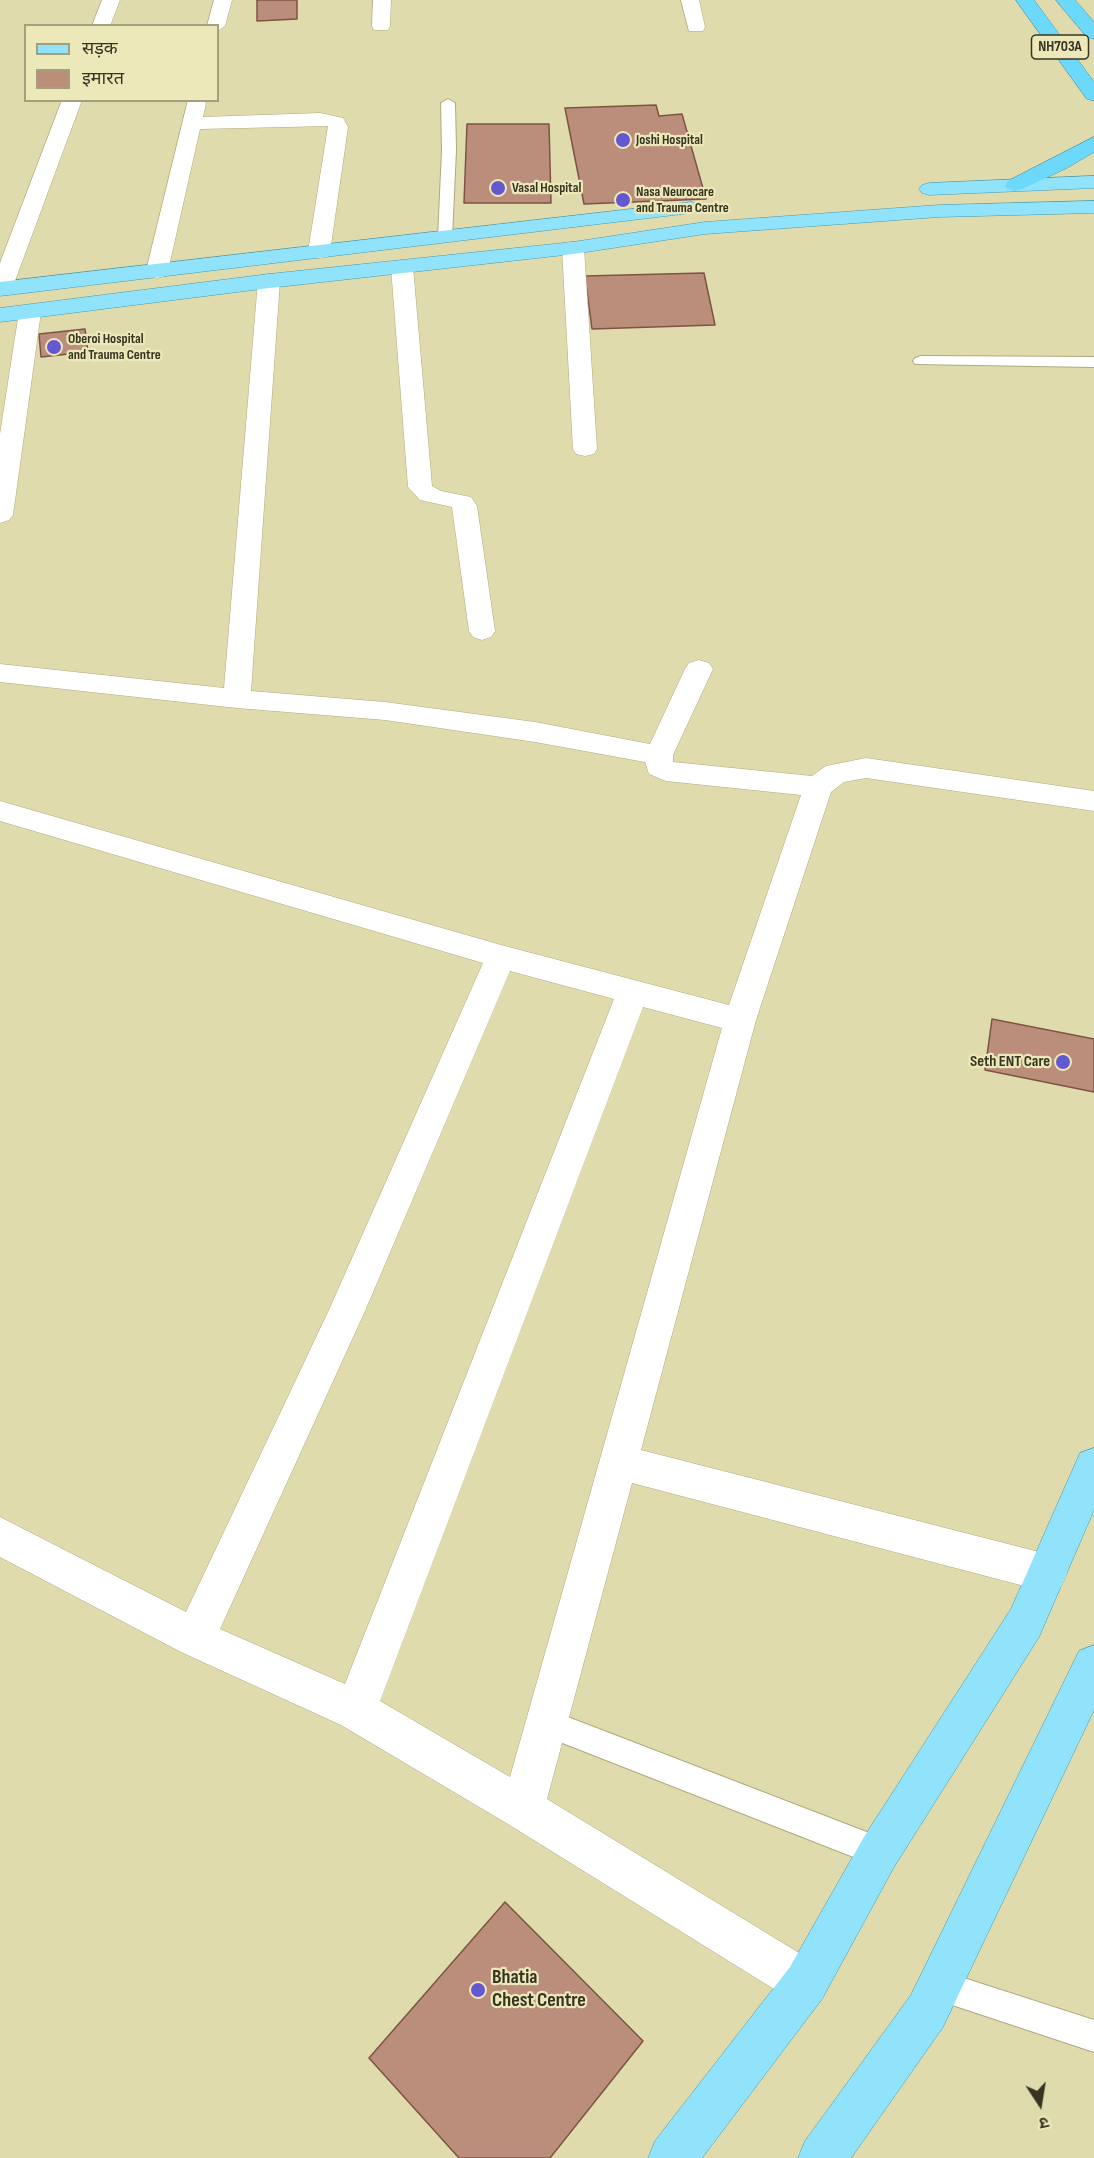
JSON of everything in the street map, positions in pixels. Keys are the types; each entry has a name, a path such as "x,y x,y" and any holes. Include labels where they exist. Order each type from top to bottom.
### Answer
{"highway":[{"name":"NH703A","path":"1025,0 1094,95"},
{"name":"NH703A","path":"1065,0 1094,33"},
{"path":"1015,185 1059,164 1094,143"}],"main road":[{"path":"908,191 1094,182"},
{"path":"1,289 713,206"},
{"path":"0,315 269,281 573,248 705,228 939,211 1094,207"},
{"path":"1041,209 1094,225"},
{"path":"672,2158 806,1983 879,1852 1025,1623 1094,1466"},
{"path":"822,2158 927,2010 1094,1665"}],"street":[{"path":"102,24 111,0"},
{"path":"217,24 223,0"},
{"path":"381,26 382,0"},
{"path":"690,0 696,27"},
{"path":"1,289 71,102"},
{"path":"158,271 196,102"},
{"path":"191,123 320,119 336,122 338,127 319,252"},
{"path":"573,248 585,449"},
{"path":"402,267 420,487 428,496 457,500 464,506 482,631"},
{"path":"237,699 269,281"},
{"path":"0,515 30,312"},
{"path":"699,669 659,755 659,767 666,771 818,787"},
{"path":"0,673 237,699 385,711 535,732 659,755"},
{"path":"523,1809 740,1020 818,787 836,773 866,768 1094,801"},
{"path":"0,811 501,957 740,1020"},
{"path":"195,1638 347,1311 501,957"},
{"path":"356,1710 633,992"},
{"path":"618,1462 1047,1573"},
{"path":"0,1536 195,1638 356,1710 523,1809 806,1983"}],"lane":[{"path":"445,238 449,150 448,103"},
{"path":"921,361 1094,362"},
{"path":"547,1723 879,1852"},
{"path":"939,1986 1094,2036"}],"building":[{"path":"257,0 297,0 297,19 257,21"},
{"path":"656,105 659,116 682,114 706,199 584,204 565,108"},
{"path":"467,124 549,124 551,203 464,203"},
{"path":"704,273 715,325 592,329 585,276"},
{"path":"85,329 88,352 41,357 39,334"},
{"path":"992,1019 1094,1039 1094,1092 985,1070"},
{"path":"505,1902 643,2041 550,2158 459,2158 369,2058"}],"place":[{"name":"Joshi Hospital","path":"623,140"},
{"name":"Vasal Hospital","path":"498,188"},
{"name":"Nasa Neurocare and Trauma Centre","path":"623,200"},
{"name":"Oberoi Hospital and Trauma Centre","path":"54,347"},
{"name":"Seth ENT Care","path":"1063,1062"},
{"name":"Bhatia Chest Centre","path":"478,1990"}]}
